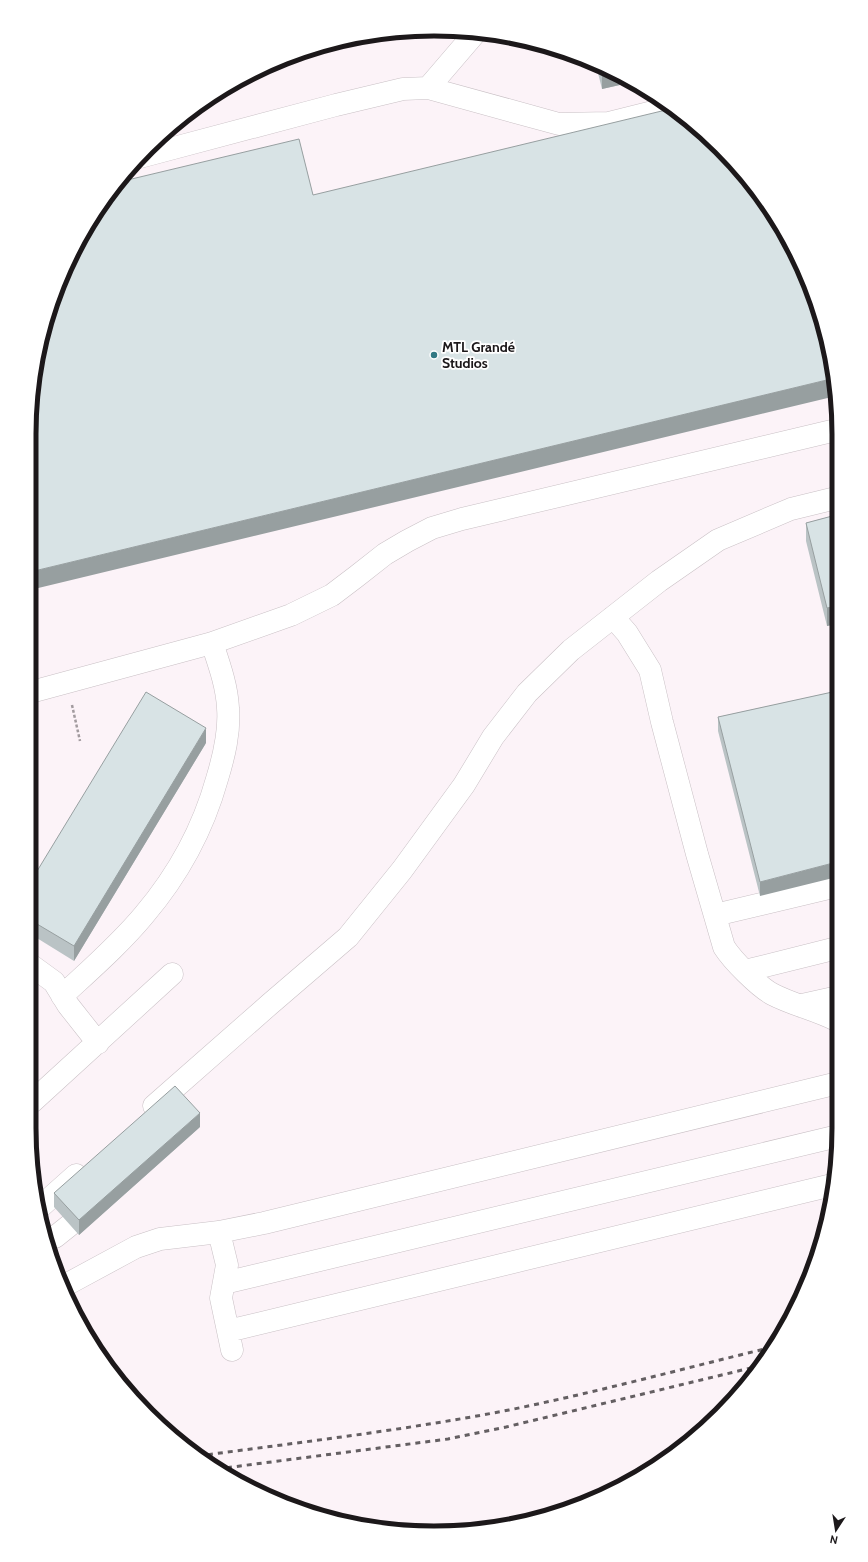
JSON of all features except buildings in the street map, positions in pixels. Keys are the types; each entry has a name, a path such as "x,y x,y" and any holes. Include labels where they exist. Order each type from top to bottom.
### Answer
{"lane":[{"path":"428,88 471,38"},
{"path":"152,154 336,105 403,89 428,88 559,124 609,123 664,109"},
{"path":"36,691 212,643 291,615 332,594 358,576 385,554 432,528 462,519 832,431"},
{"path":"142,1118 281,994 348,937 402,870 459,791 493,737 527,693 571,650 658,581 718,540 791,509 832,499"},
{"path":"613,617 627,633 650,670 662,722 697,854 724,947 730,956 745,971 772,994 823,1013 832,1018"},
{"path":"62,996 144,916 161,895 182,862 200,828 214,791 228,732 228,708 225,687 212,643"},
{"path":"715,915 832,887"},
{"path":"745,971 832,949"},
{"path":"36,969 54,982 62,996 98,1043"},
{"path":"36,1098 172,974"},
{"path":"802,1005 832,998"},
{"path":"68,1284 136,1247 173,1236 219,1232 264,1223 832,1084"},
{"path":"224,1283 832,1138"},
{"path":"44,1204 90,1163"},
{"path":"219,1232 226,1265 221,1298 230,1341 828,1186"}],"path":[{"path":"66,682 80,741"}],"railway":[{"path":"207,1455 393,1430 509,1410 608,1388 765,1349"},
{"path":"227,1468 448,1439 506,1427 752,1368"}],"place":[{"name":"MTL Grandé Studios","path":"434,355"}]}
